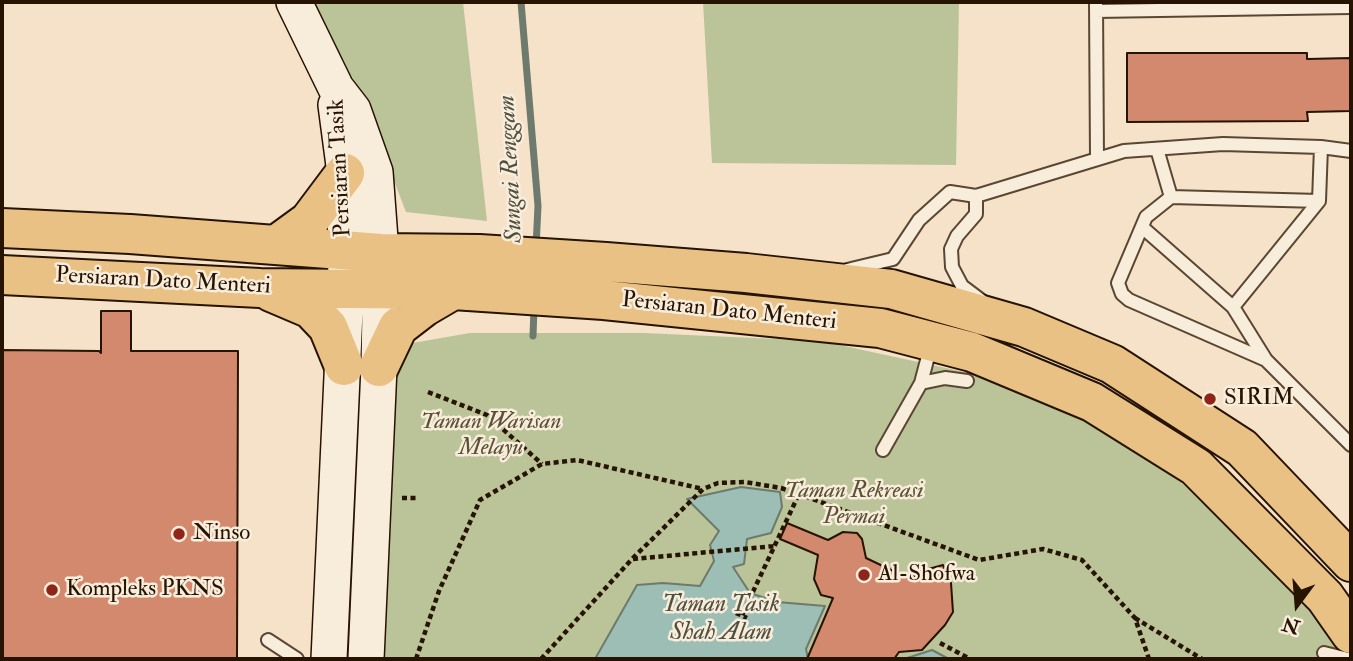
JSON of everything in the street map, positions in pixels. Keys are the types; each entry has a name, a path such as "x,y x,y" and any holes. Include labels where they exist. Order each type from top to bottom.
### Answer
{"main road":[{"path":"294,2 336,88"},
{"name":"Persiaran Tasik","path":"336,88 345,173 363,271"},
{"name":"Persiaran Tasik","path":"336,88 353,110 375,172 363,271 366,659"},
{"path":"276,245 309,221 345,173"},
{"name":"Persiaran Dato Menteri","path":"2,228 276,245 363,271 465,291 604,300 880,328 972,352 1092,402 1196,467 1325,597 1338,643"},
{"name":"Persiaran Dato Menteri","path":"2,275 260,288 479,254 746,273 891,289 1024,327 1112,365 1242,448 1351,562"},
{"path":"260,288 311,309 362,366 398,327 424,307 465,291"},
{"name":"Persiaran Tasik","path":"330,659 362,366"}],"lane":[{"path":"1097,159 1096,6 1351,7"},
{"path":"746,273 846,270 893,259 919,220 950,192 976,195 1124,151 1223,144 1321,146 1351,151"},
{"path":"1233,307 1319,201 1321,146"},
{"path":"1157,149 1171,197"},
{"path":"976,195 976,214 957,236 951,249 953,267 962,286 997,312 1024,327"},
{"path":"1266,360 1129,300 1122,294 1118,283 1146,217 1171,197 1319,201"},
{"path":"1142,227 1233,307 1266,360 1351,445"},
{"path":"883,450 921,383 932,341"},
{"path":"921,383 945,378 967,381"},
{"path":"268,640 297,659"},
{"path":"1338,643 1348,659"}],"path":[{"path":"428,392 487,415 542,464"},
{"path":"416,659 439,591 480,500 542,464 577,460 703,489"},
{"path":"541,659 632,559 703,489 718,483 745,482 781,488 979,560 1043,549 1082,560 1135,618 1202,659"},
{"path":"742,615 799,494"},
{"path":"632,559 775,546"},
{"path":"1135,618 1150,659"},
{"path":"940,643 970,659"}],"green space":[{"path":"305,2 463,2 487,221 406,212 358,87"},
{"path":"703,2 959,2 956,165 712,163"},
{"name":"Taman Rekreasi Permai","path":"470,333 644,333 821,341 997,379 1081,416 1131,447 1208,502 1321,623 1348,659 380,659 390,402 401,345"}],"water":[{"name":"Taman Tasik Shah Alam","path":"741,487 780,492 782,507 771,533 747,539 744,564 733,567 750,593 777,602 825,606 806,649 808,659 595,659 637,585 663,583 700,586 714,561 710,545 719,531 687,499"},
{"path":"932,650 949,659 904,659"}],"building":[{"path":"1127,53 1307,53 1307,59 1351,58 1351,111 1307,112 1308,121 1127,122"},
{"path":"101,311 131,311 131,351 238,351 237,659 2,659 2,350 101,353"},
{"path":"787,523 828,540 843,532 857,533 862,539 866,558 910,579 921,571 943,565 951,583 953,612 922,650 899,652 894,659 807,659 833,598 821,595 814,579 818,555 780,539"}],"waterway":[{"name":"Sungai Renggam","path":"521,2 538,206 536,247"},
{"name":"Sungai Renggam","path":"533,336 534,308"}],"place":[{"name":"SIRIM","path":"1210,399"},
{"name":"Ninso","path":"179,534"},
{"name":"Al-Shofwa","path":"864,575"},
{"name":"Kompleks PKNS","path":"52,590"}],"park label":[{"name":"Taman Warisan Melayu","path":"491,436"}]}
